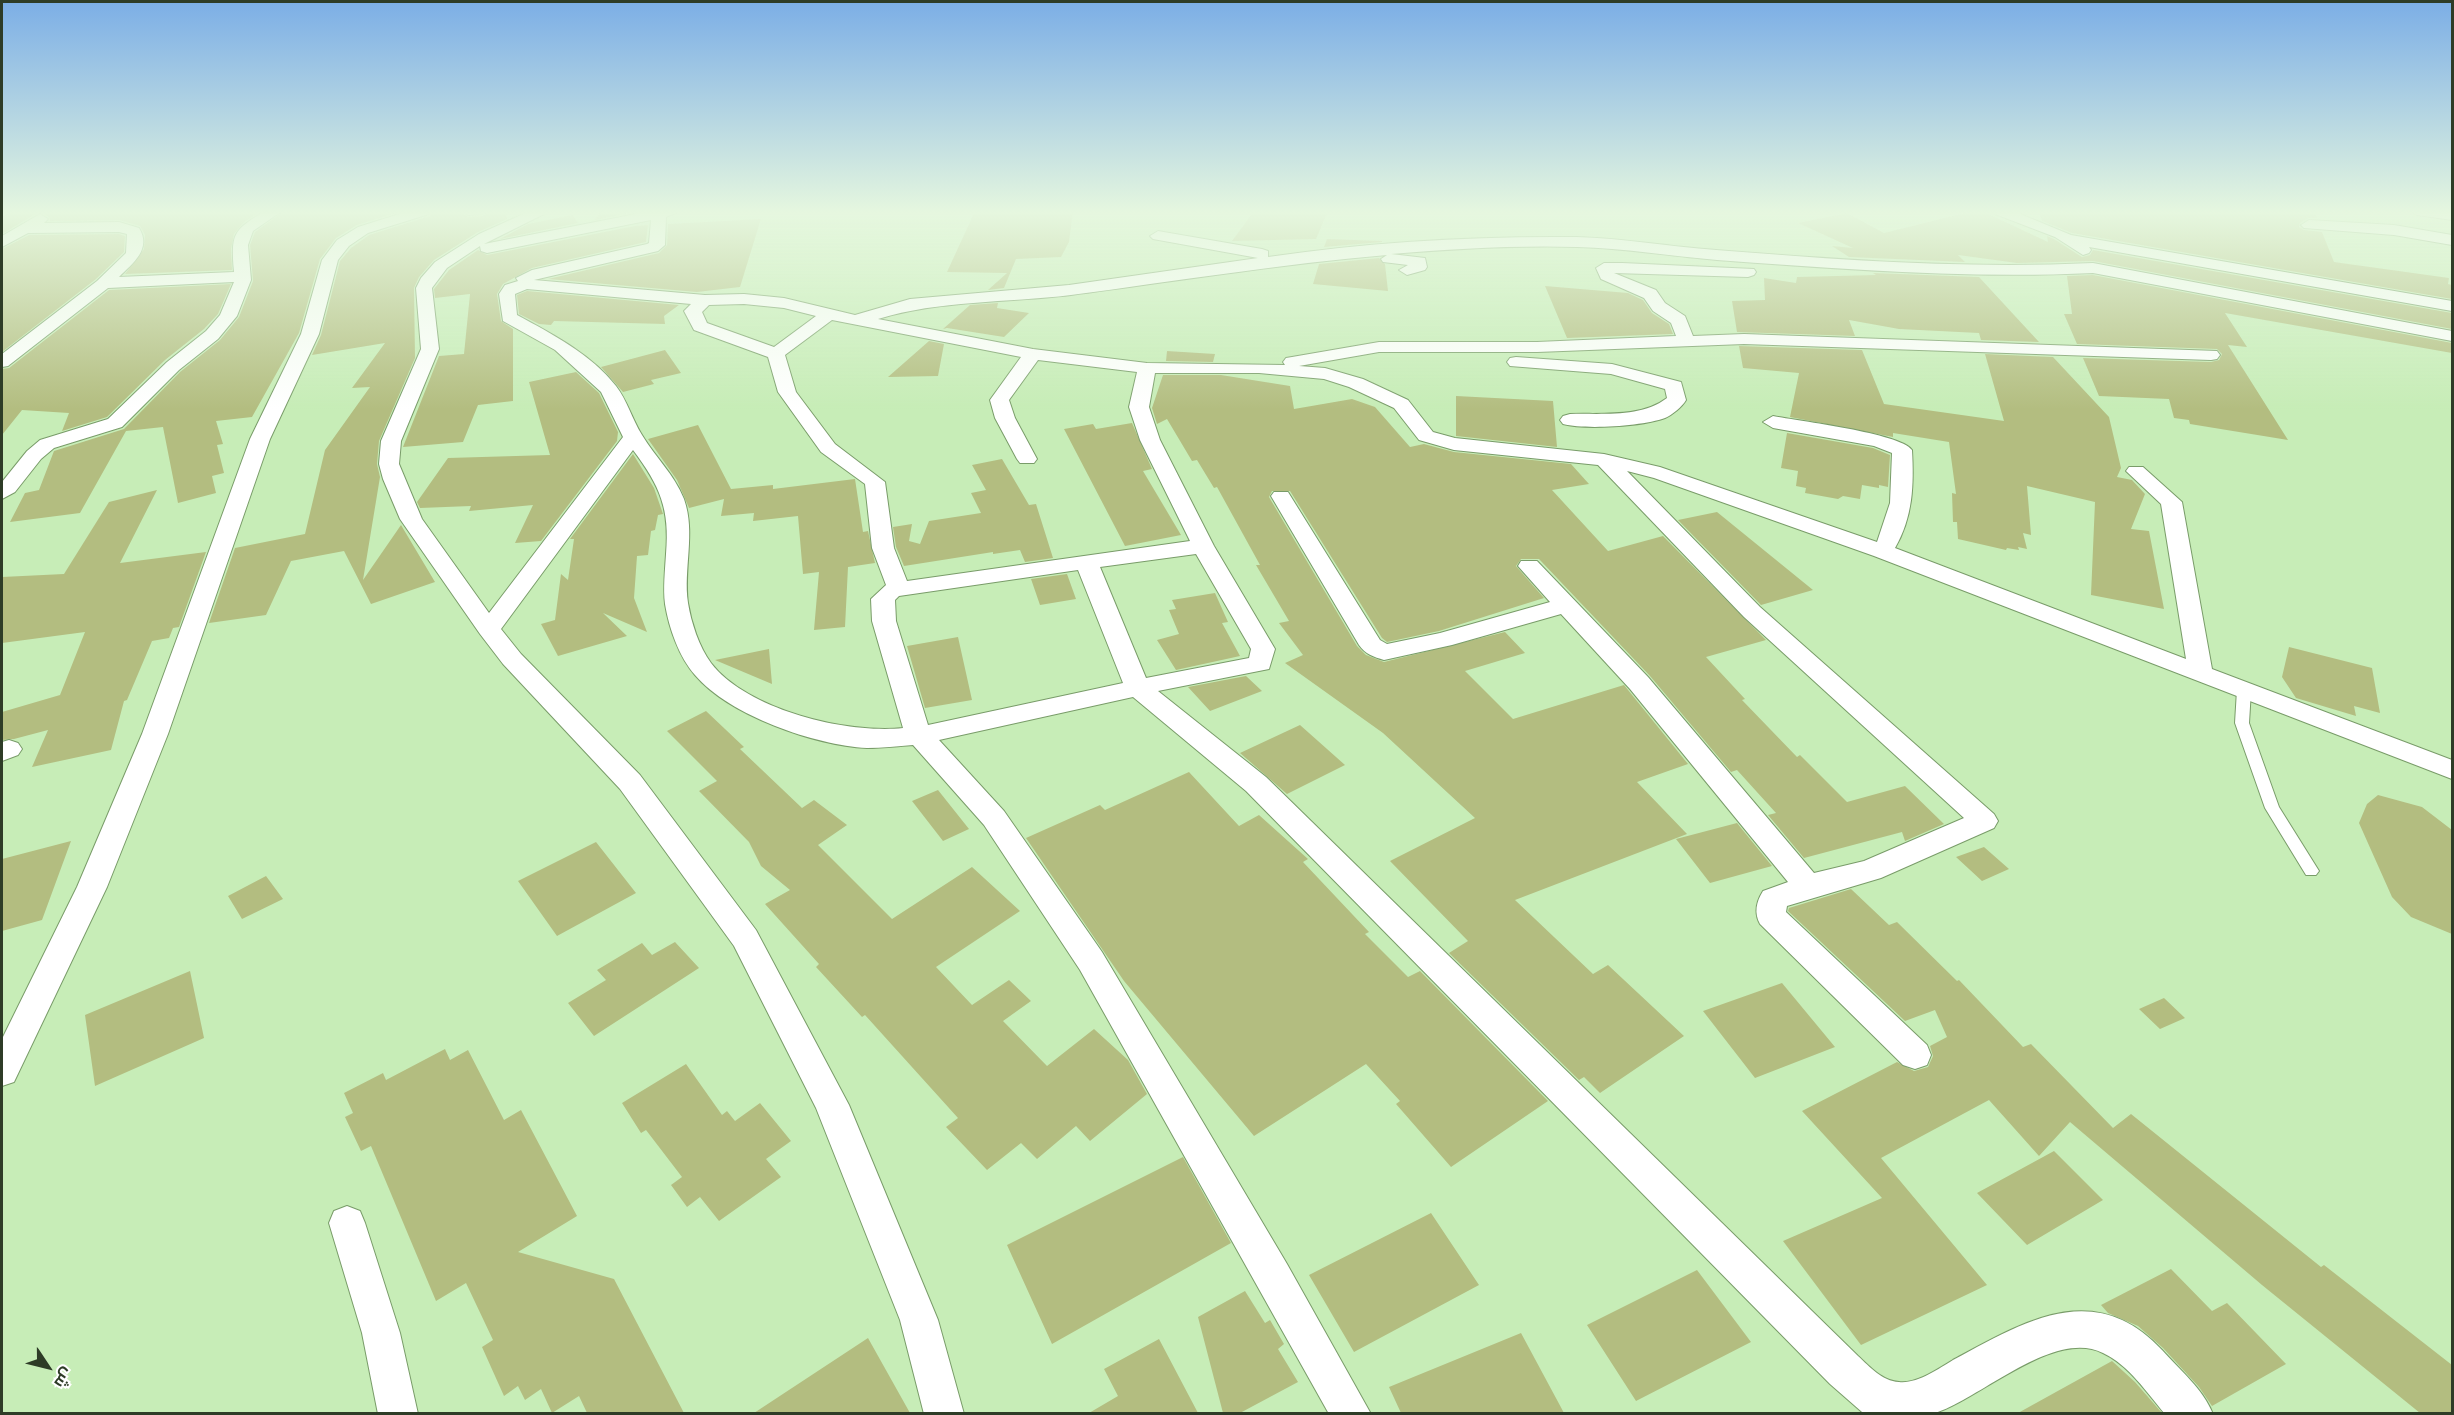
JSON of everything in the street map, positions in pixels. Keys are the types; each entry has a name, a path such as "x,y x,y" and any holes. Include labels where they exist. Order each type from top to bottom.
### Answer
{"street":[{"path":"2,362 111,277"},
{"path":"2,1072 92,887 155,734 260,439 310,334 325,277"},
{"path":"430,277 424,288 430,349 391,441 389,464 411,519 488,629 512,659 630,782 745,938 832,1104 919,1320 944,1413"},
{"path":"525,284 524,278 527,277"},
{"path":"856,320 910,304 1069,290 1165,277"},
{"path":"1609,277 1650,294 1659,307 1679,320 1686,340"},
{"path":"1948,277 1998,284 2029,277"},
{"path":"2141,277 2452,336"},
{"path":"2287,277 2452,306"},
{"path":"2,493 38,451 49,443 103,429 115,423 173,366 212,335 228,316 243,278 105,283"},
{"path":"1147,368 1139,407 1150,440 1203,546 1263,649 1260,664 1137,687 918,734 869,739 830,734 777,717 727,689 703,669 691,647 675,599 678,518 665,480 633,437 609,389 561,346 509,317 507,294 525,284 705,300 764,301 1033,354 1147,368 1259,368 1325,374 1356,383 1401,404 1426,436 1454,444 1604,460 1660,473 1882,551 2200,671 2452,770"},
{"path":"705,300 693,311 700,326 776,354"},
{"path":"776,354 830,313"},
{"path":"1259,368 1395,346 1537,347 1686,340 1756,340 2211,355"},
{"path":"1395,346 1429,356 1612,369 1674,386 1677,400 1660,412 1631,418 1570,420"},
{"path":"776,354 787,392 828,448 875,482 883,548 899,589"},
{"path":"1027,459 1005,418 999,400 1033,354"},
{"path":"1773,422 1879,441 1902,450 1901,508 1894,533 1882,551"},
{"path":"488,629 521,588 597,479 633,437"},
{"path":"1604,460 1752,612 1984,821 1871,870 1808,886 1773,899 1771,916 1915,1055"},
{"path":"2136,471 2171,502 2200,671"},
{"path":"1281,496 1371,645 1384,652 1443,640 1565,605"},
{"path":"1203,546 899,589 891,591 883,599 884,621 918,734 994,818 1091,961 1275,1276 1351,1413"},
{"path":"1086,561 1137,687 1256,784 1844,1370 1876,1398 1901,1403 1934,1393 2018,1346 2076,1328 2107,1333 2134,1349 2193,1413"},
{"path":"1529,566 1639,683 1808,886"},
{"path":"347,1223 381,1333 398,1413"}],"lane":[{"path":"2244,690 2242,723 2272,808 2311,871"}],"building":[{"path":"2,277 98,277 96,279 2,352"},
{"path":"253,277 315,277 299,333 252,417 216,421 223,444 217,445 224,473 212,476 216,493 178,503 163,427 126,431 80,513 10,522 25,493 39,490 54,451 124,429 180,372 220,340 239,317"},
{"path":"336,277 419,277 414,288 415,358 379,441 377,464 380,477 363,580 401,525 435,582 371,604 344,551 291,561 266,615 209,623 235,548 305,534 325,450 370,387 352,388 385,343 312,355 321,335"},
{"path":"443,277 516,277 503,284 497,294 501,321 513,329 513,401 478,405 463,442 403,447 439,356 464,354 470,294 435,298 434,289"},
{"path":"556,277 743,277 740,287 697,292 548,279"},
{"path":"1002,277 1009,277 1004,288 988,290"},
{"path":"1315,277 1386,277 1388,291 1313,284"},
{"path":"1797,277 1979,277 2039,342 1981,340 1979,333 1899,329 1849,320 1855,336 1737,332 1732,301 1765,300 1764,278 1796,283"},
{"path":"2067,277 2104,277 2452,343 2452,353 2225,313 2247,347 2228,345 2288,440 2190,424 2189,420 2174,418 2169,399 2099,396 2083,358 2211,362 2219,360 2222,354 2217,349 2077,344 2064,314 2072,314"},
{"path":"2178,277 2247,277 2452,313 2452,329"},
{"path":"2326,277 2449,278 2448,284 2452,285 2452,299"},
{"path":"231,284 218,314 204,329 165,360 107,417 62,431 69,413 22,410 2,435 2,369 9,368 109,290"},
{"path":"1545,286 1628,293 1643,300 1652,313 1669,324 1673,334 1567,338"},
{"path":"527,291 679,305 664,316 665,324 554,321 551,325 539,324 519,314 517,295"},
{"path":"998,303 997,308 1029,313 1004,337 943,329 970,305"},
{"path":"929,341 944,344 938,376 888,377"},
{"path":"1739,346 1862,350 1884,404 2004,421 1985,354 2053,357 2109,417 2121,468 2117,477 2132,480 2145,494 2131,529 2149,531 2164,609 2091,595 2095,502 2027,486 2031,535 2023,533 2027,549 2018,547 2019,550 2007,548 2006,550 1958,539 1957,522 1953,522 1952,493 1956,494 1949,442 1893,433 1893,437 1790,417 1799,373 1743,368"},
{"path":"665,350 681,373 651,380 654,384 623,392 601,367"},
{"path":"1167,351 1215,354 1213,362 1166,361"},
{"path":"576,372 599,393 618,432 617,441 541,541 515,543 533,505 469,511 471,506 420,508 417,502 448,458 550,455 529,382"},
{"path":"1163,375 1221,375 1290,386 1294,409 1352,399 1375,407 1410,447 1424,444 1454,452 1571,464 1589,484 1552,490 1608,551 1663,536 1766,640 1706,657 1745,699 1742,700 1797,757 1800,755 1847,802 1905,786 1944,824 1905,841 1902,832 1804,858 1768,815 1776,813 1737,770 1731,772 1650,676 1539,559 1521,559 1516,566 1544,598 1439,631 1387,642 1382,638 1290,491 1272,491 1269,497 1357,646 1366,655 1384,662 1505,632 1525,653 1465,671 1513,719 1624,685 1688,764 1637,782 1687,834 1515,900 1593,974 1608,965 1684,1036 1600,1093 1584,1077 1579,1080 1449,953 1468,941 1390,861 1475,818 1383,733 1285,663 1303,655 1279,623 1289,621 1256,565 1260,565 1217,487 1214,488 1197,460 1192,461 1167,419 1157,424 1152,408"},
{"path":"1456,396 1553,401 1557,447 1456,436"},
{"path":"1132,423 1152,469 1143,471 1181,535 1125,546 1064,429 1093,424 1096,429"},
{"path":"698,425 731,489 773,485 773,489 855,479 863,532 868,531 875,563 848,567 845,627 814,630 819,572 803,574 798,516 753,521 754,513 721,516 724,499 689,508 677,480 648,439"},
{"path":"1787,433 1873,448 1890,455 1888,487 1862,485 1860,499 1843,496 1838,499 1805,493 1806,488 1796,486 1798,471 1781,468"},
{"path":"633,454 654,488 663,514 658,515 655,530 651,531 648,555 637,556 634,598 647,632 603,613 627,636 558,656 541,624 555,620 561,574 568,580 574,539 570,539"},
{"path":"1002,459 1029,505 1036,504 1053,558 1025,562 1020,550 904,566 896,547 893,527 912,524 909,541 920,544 929,521 981,513 971,493 986,490 972,465"},
{"path":"157,490 120,563 206,552 179,627 173,628 169,638 152,641 127,700 124,701 111,750 32,767 48,730 2,740 2,712 60,695 85,632 2,643 2,577 64,574 109,502"},
{"path":"1717,512 1813,590 1761,605 1678,520"},
{"path":"1067,574 1076,599 1040,605 1031,579"},
{"path":"1215,593 1228,622 1222,623 1240,656 1176,670 1157,640 1179,634 1169,610 1176,609 1172,600"},
{"path":"958,637 972,700 925,708 907,646"},
{"path":"2289,647 2372,668 2380,713 2354,706 2356,716 2296,698 2282,677"},
{"path":"769,649 772,684 715,660"},
{"path":"1246,676 1262,691 1210,711 1188,687"},
{"path":"706,711 744,747 740,749 802,808 814,800 847,825 818,845 892,919 972,867 1020,911 936,967 972,1005 1009,980 1031,1001 1003,1021 1047,1066 1094,1029 1128,1060 1147,1094 1090,1141 1076,1126 1037,1159 1021,1143 987,1170 946,1127 958,1118 865,1015 862,1017 816,967 819,964 765,904 790,890 761,866 749,842 699,791 717,781 667,731"},
{"path":"1300,725 1345,765 1287,794 1240,753"},
{"path":"1189,772 1239,826 1259,815 1308,859 1303,862 1369,932 1365,934 1408,977 1420,971 1548,1101 1451,1167 1396,1104 1400,1101 1366,1064 1254,1136 1124,981 1026,838 1100,805 1105,810"},
{"path":"938,790 969,829 943,841 912,801"},
{"path":"2378,795 2422,807 2452,830 2452,934 2411,917 2392,897 2359,823 2367,804"},
{"path":"1737,823 1772,866 1710,883 1676,839"},
{"path":"71,841 42,920 2,931 2,859"},
{"path":"596,842 636,893 557,936 518,881"},
{"path":"1984,847 2009,869 1982,881 1956,857"},
{"path":"266,876 283,899 242,919 228,896"},
{"path":"1851,889 1889,925 1897,922 1957,981 1959,980 2023,1047 2031,1044 2113,1128 2131,1114 2321,1267 2324,1265 2452,1365 2452,1413 2420,1413 2262,1285 2070,1122 2039,1156 1989,1100 1881,1158 1987,1285 1861,1345 1783,1241 1882,1198 1802,1111 1897,1062 1914,1071 1928,1067 1933,1056 1930,1046 1947,1037 1935,1010 1905,1021 1788,911 1789,908"},
{"path":"675,942 699,968 594,1036 568,1003 606,980 597,970 642,943 652,955"},
{"path":"190,971 204,1038 95,1086 85,1015"},
{"path":"1782,983 1835,1047 1755,1078 1703,1011"},
{"path":"2164,998 2185,1018 2160,1029 2139,1009"},
{"path":"445,1049 450,1060 468,1050 504,1120 521,1110 577,1216 518,1252 614,1279 684,1413 587,1413 579,1396 552,1413 541,1389 525,1400 518,1386 504,1396 482,1347 493,1340 466,1283 436,1301 371,1146 361,1151 345,1117 353,1113 344,1093 383,1073 386,1080"},
{"path":"686,1064 722,1115 727,1111 735,1121 760,1103 791,1141 766,1159 781,1177 719,1221 700,1197 687,1207 671,1185 682,1177 646,1130 641,1133 622,1103"},
{"path":"2054,1151 2103,1200 2027,1245 1977,1193"},
{"path":"1183,1157 1231,1243 1052,1344 1007,1245"},
{"path":"1431,1213 1479,1285 1354,1352 1309,1275"},
{"path":"2171,1269 2212,1311 2227,1303 2286,1364 2212,1406 2199,1387 2163,1348 2138,1326 2108,1313 2101,1305"},
{"path":"1697,1270 1751,1342 1636,1401 1587,1325"},
{"path":"1245,1291 1265,1323 1270,1320 1284,1344 1278,1349 1298,1382 1240,1413 1223,1413 1198,1317"},
{"path":"1521,1333 1564,1413 1401,1413 1389,1387"},
{"path":"868,1338 910,1413 754,1413"},
{"path":"1159,1339 1198,1413 1089,1413 1118,1396 1104,1369"},
{"path":"2112,1361 2135,1382 2162,1413 2018,1413"}]}
